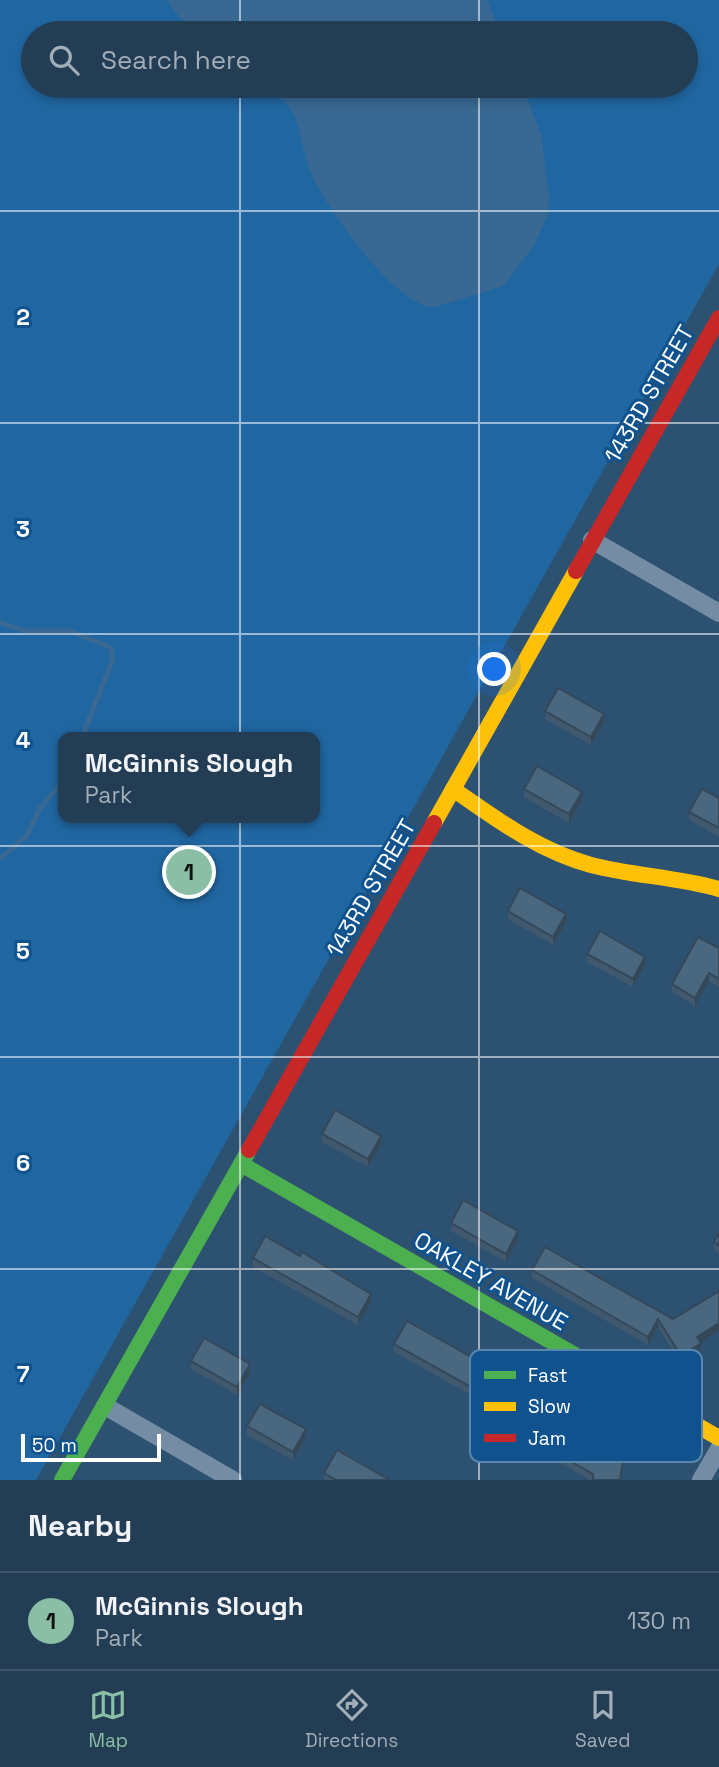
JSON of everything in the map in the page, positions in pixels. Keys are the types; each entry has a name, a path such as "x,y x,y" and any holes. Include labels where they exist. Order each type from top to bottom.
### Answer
{"main road":[{"name":"143RD STREET","path":"62,1480 719,318"},
{"path":"453,789 525,838 558,854 589,865 719,889"},
{"name":"OAKLEY AVENUE","path":"240,1164 565,1350"},
{"name":"OAKLEY AVENUE","path":"702,1428 719,1438"}],"street":[{"path":"592,540 719,613"},
{"path":"105,1406 233,1480"},
{"path":"701,1480 719,1449"}],"shaded area":[{"path":"0,0 719,0 719,264 36,1480 0,1480"},
{"path":"167,0 487,0 495,21 185,21"},
{"path":"281,98 527,98 541,135 549,199 547,217 533,247 503,286 435,307 420,303 403,292 367,257 323,197 311,174 294,115"}],"building":[{"path":"558,688 604,714 591,737 545,711"},
{"path":"537,766 582,792 569,814 524,789"},
{"path":"702,789 719,798 719,828 689,812"},
{"path":"520,888 566,914 553,937 508,911"},
{"path":"600,931 645,957 633,979 587,954"},
{"path":"698,937 719,948 719,979 709,973 695,998 672,984"},
{"path":"335,1110 381,1136 368,1159 322,1134"},
{"path":"463,1200 518,1231 506,1254 451,1223"},
{"path":"719,1232 719,1245 714,1242"},
{"path":"265,1236 300,1256 302,1252 371,1294 358,1317 253,1258"},
{"path":"545,1247 673,1319 719,1291 719,1323 697,1337 701,1343 690,1350 677,1350 658,1319 648,1337 532,1270"},
{"path":"407,1321 470,1356 470,1386 394,1344"},
{"path":"204,1338 250,1364 237,1387 191,1361"},
{"path":"260,1404 306,1429 293,1452 247,1426"},
{"path":"337,1450 390,1480 336,1480 324,1473"},
{"path":"572,1462 623,1462 620,1480 593,1480 593,1474"}],"waterway":[{"path":"0,622 25,631 70,631 110,647 113,659 84,732"},
{"path":"0,859 27,835 40,808 58,787"}],"traffic: fast":[{"path":"62,1480 249,1150"},
{"path":"241,1164 566,1350"}],"traffic: slow":[{"path":"434,823 576,571"},
{"path":"453,789 519,833 572,859 607,869 719,889"},
{"path":"702,1428 719,1438"}],"traffic: jam":[{"path":"576,571 719,318"},
{"path":"249,1150 434,823"}],"place":[{"name":"McGinnis Slough","path":"189,872"}]}
